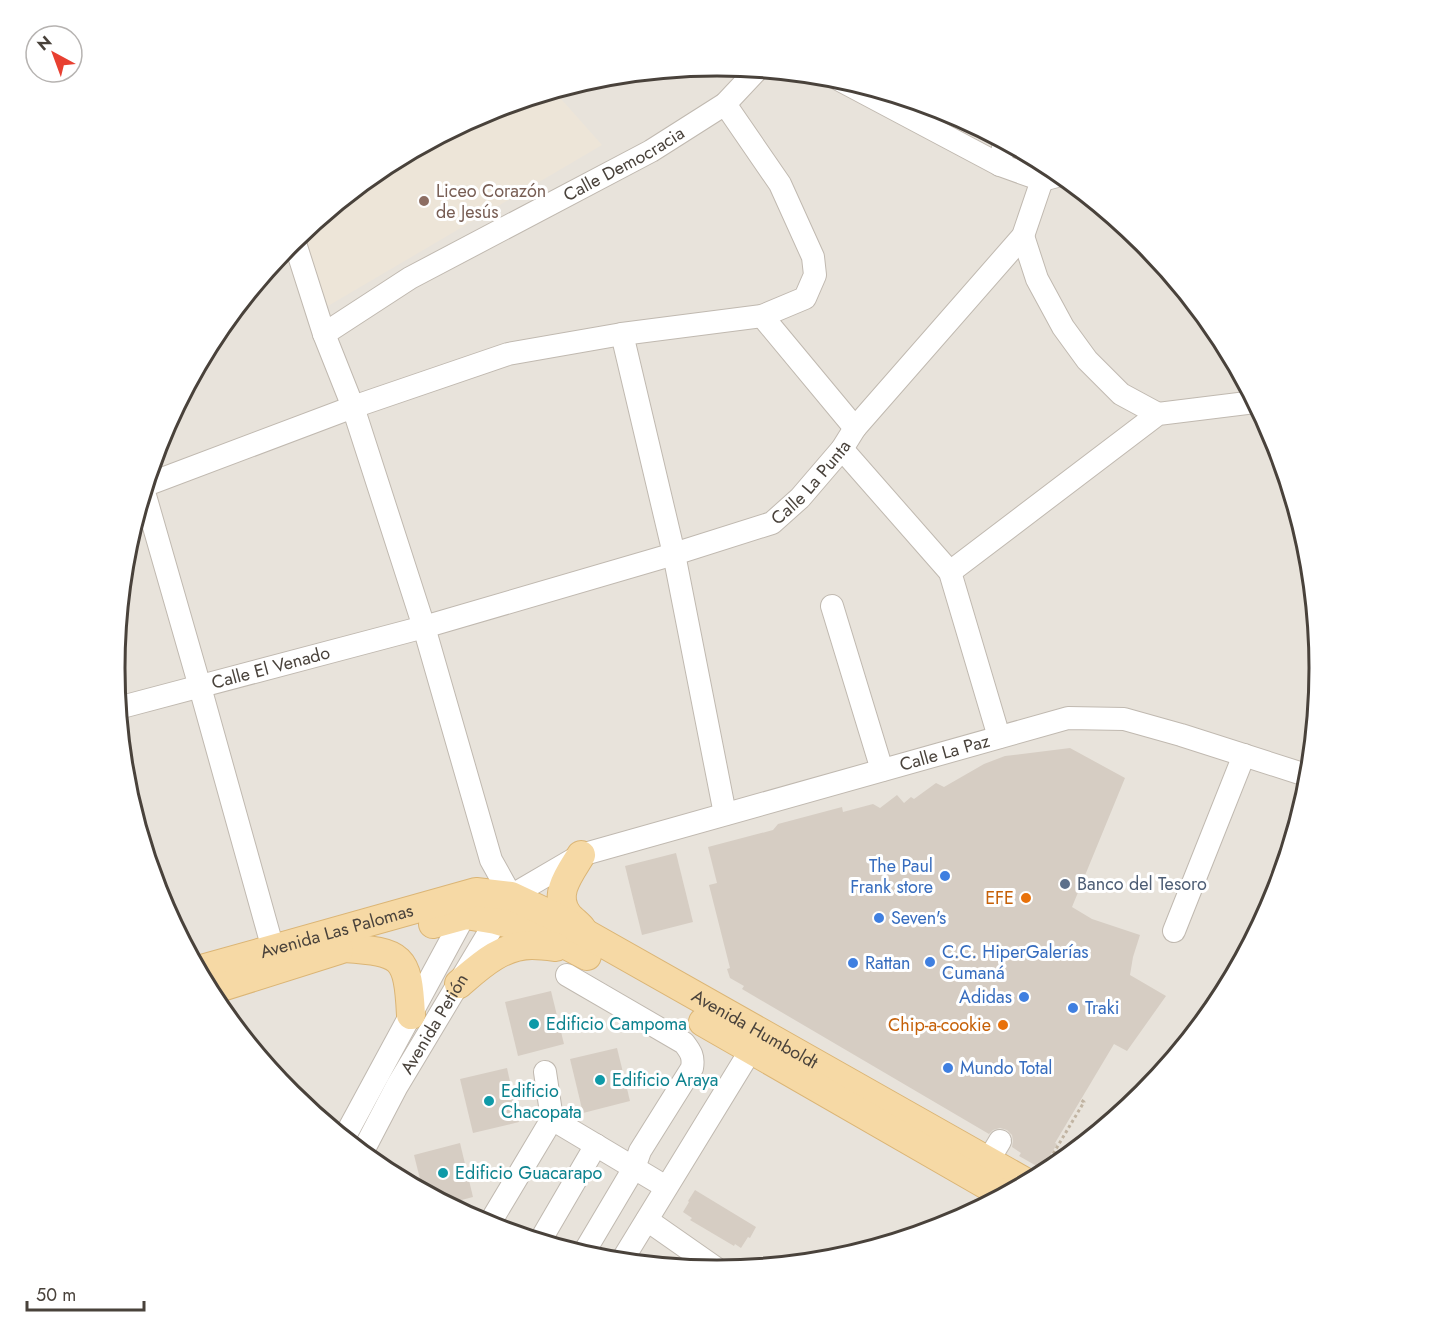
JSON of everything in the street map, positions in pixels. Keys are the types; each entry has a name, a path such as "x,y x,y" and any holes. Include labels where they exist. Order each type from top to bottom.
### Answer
{"main road":[{"path":"459,984 492,956 510,949 530,945 577,953 561,898 564,884 581,855"},
{"name":"Avenida Humboldt","path":"471,904 511,896 560,919 577,953"},
{"name":"Avenida Las Palomas","path":"206,968 273,949 471,904"},
{"name":"Avenida Las Palomas","path":"219,988 471,904"},
{"name":"Avenida Humboldt","path":"471,904 496,920 547,935 577,953 757,1041 898,1109 994,1151 1020,1177"},
{"path":"344,948 373,950 389,954 401,963 410,987 411,1015"},
{"name":"Avenida Humboldt","path":"757,1041 991,1193"}],"street":[{"name":"Calle Democracia","path":"324,334 410,278 651,151 725,104 750,78"},
{"path":"874,98 1000,165 1047,177"},
{"path":"155,482 353,407 508,354 622,334 762,316 806,298 815,275 813,257 780,184 725,104"},
{"path":"1000,165 1003,150"},
{"name":"Calle La Punta","path":"424,627 772,523 800,498 842,449 855,428 1023,236 1051,180"},
{"path":"1023,236 1037,279 1064,327 1087,360 1121,394 1158,414"},
{"path":"297,251 324,334 353,407 424,627 491,860 511,896"},
{"path":"762,316 855,428"},
{"path":"622,334 674,554 724,814"},
{"path":"950,572 1158,414 1246,403"},
{"path":"842,449 950,572 999,737"},
{"path":"148,505 201,687 273,949"},
{"path":"832,606 882,770"},
{"name":"Calle El Venado","path":"126,706 424,627"},
{"name":"Calle La Paz","path":"511,896 581,855 1068,718 1124,719 1300,773"},
{"path":"1174,931 1244,755"},
{"name":"Avenida Petión","path":"348,1130 471,904 491,860"},
{"name":"Avenida Petión","path":"366,1145 397,1086 511,896"},
{"path":"577,953 684,1043 693,1060 692,1068 640,1151 634,1168 588,1246"},
{"path":"626,1253 757,1041"},
{"path":"494,1216 552,1119 545,1072"},
{"path":"552,1119 666,1187"},
{"path":"545,1234 596,1145"},
{"path":"646,1220 700,1260"}],"path":[{"path":"1052,1157 1084,1102 1081,1100"}],"shaded area":[{"path":"717,76 794,82 832,88 907,108 944,122 1013,156 1046,176 1107,223 1136,250 1187,308 1230,373 1248,407 1278,478 1289,515 1298,553 1308,630 1308,707 1304,746 1298,784 1278,859 1248,930 1230,964 1187,1029 1162,1059 1107,1114 1077,1138 1046,1161 979,1199 907,1229 870,1240 832,1249 756,1259 678,1259 640,1255 602,1249 527,1229 490,1215 421,1181 388,1161 327,1114 298,1087 247,1029 204,964 186,930 156,859 145,822 136,784 126,707 126,630 130,591 136,553 156,478 170,442 204,372 247,308 272,278 327,223 357,199 388,176 455,138 527,108 564,97 602,88 678,78"},
{"name":"Liceo Corazón de Jesús","path":"560,98 602,145 328,306 305,244 357,199 388,176 421,156 490,122"}],"building":[{"name":"C.C. HiperGalerías Cumaná","path":"1070,748 1125,778 1072,907 1092,919 1140,935 1130,975 1166,996 1127,1051 1114,1044 1055,1143 1057,1144 1047,1160 1037,1166 1019,1156 1021,1153 1012,1147 1012,1135 1007,1130 1000,1128 989,1134 742,989 744,986 730,978 727,969 730,968 709,885 717,883 708,847 773,830 778,824 842,807 843,812 873,804 880,808 897,795 904,803 911,797 914,799 936,783 944,787 984,764 1005,756"},
{"path":"676,853 693,922 642,935 625,866"},
{"name":"Edificio Campoma","path":"551,991 564,1044 518,1056 505,1002"},
{"name":"Edificio Araya","path":"617,1048 630,1101 583,1113 570,1059"},
{"name":"Edificio Chacopata","path":"507,1068 519,1122 473,1133 460,1079"},
{"name":"Edificio Guacarapo","path":"460,1143 473,1197 459,1201 420,1181 414,1155"},
{"path":"695,1190 756,1227 741,1248 690,1220 692,1218 683,1212"}],"place":[{"name":"Liceo Corazón de Jesús","path":"424,201"},
{"name":"The Paul Frank store","path":"945,876"},
{"name":"Banco del Tesoro","path":"1065,884"},
{"name":"EFE","path":"1026,898"},
{"name":"Seven's","path":"879,918"},
{"name":"C.C. HiperGalerías Cumaná","path":"930,962"},
{"name":"Rattan","path":"853,963"},
{"name":"Adidas","path":"1024,997"},
{"name":"Traki","path":"1073,1008"},
{"name":"Edificio Campoma","path":"534,1024"},
{"name":"Chip-a-cookie","path":"1003,1025"},
{"name":"Mundo Total","path":"948,1068"},
{"name":"Edificio Araya","path":"600,1080"},
{"name":"Edificio Chacopata","path":"489,1101"},
{"name":"Edificio Guacarapo","path":"443,1173"}]}
